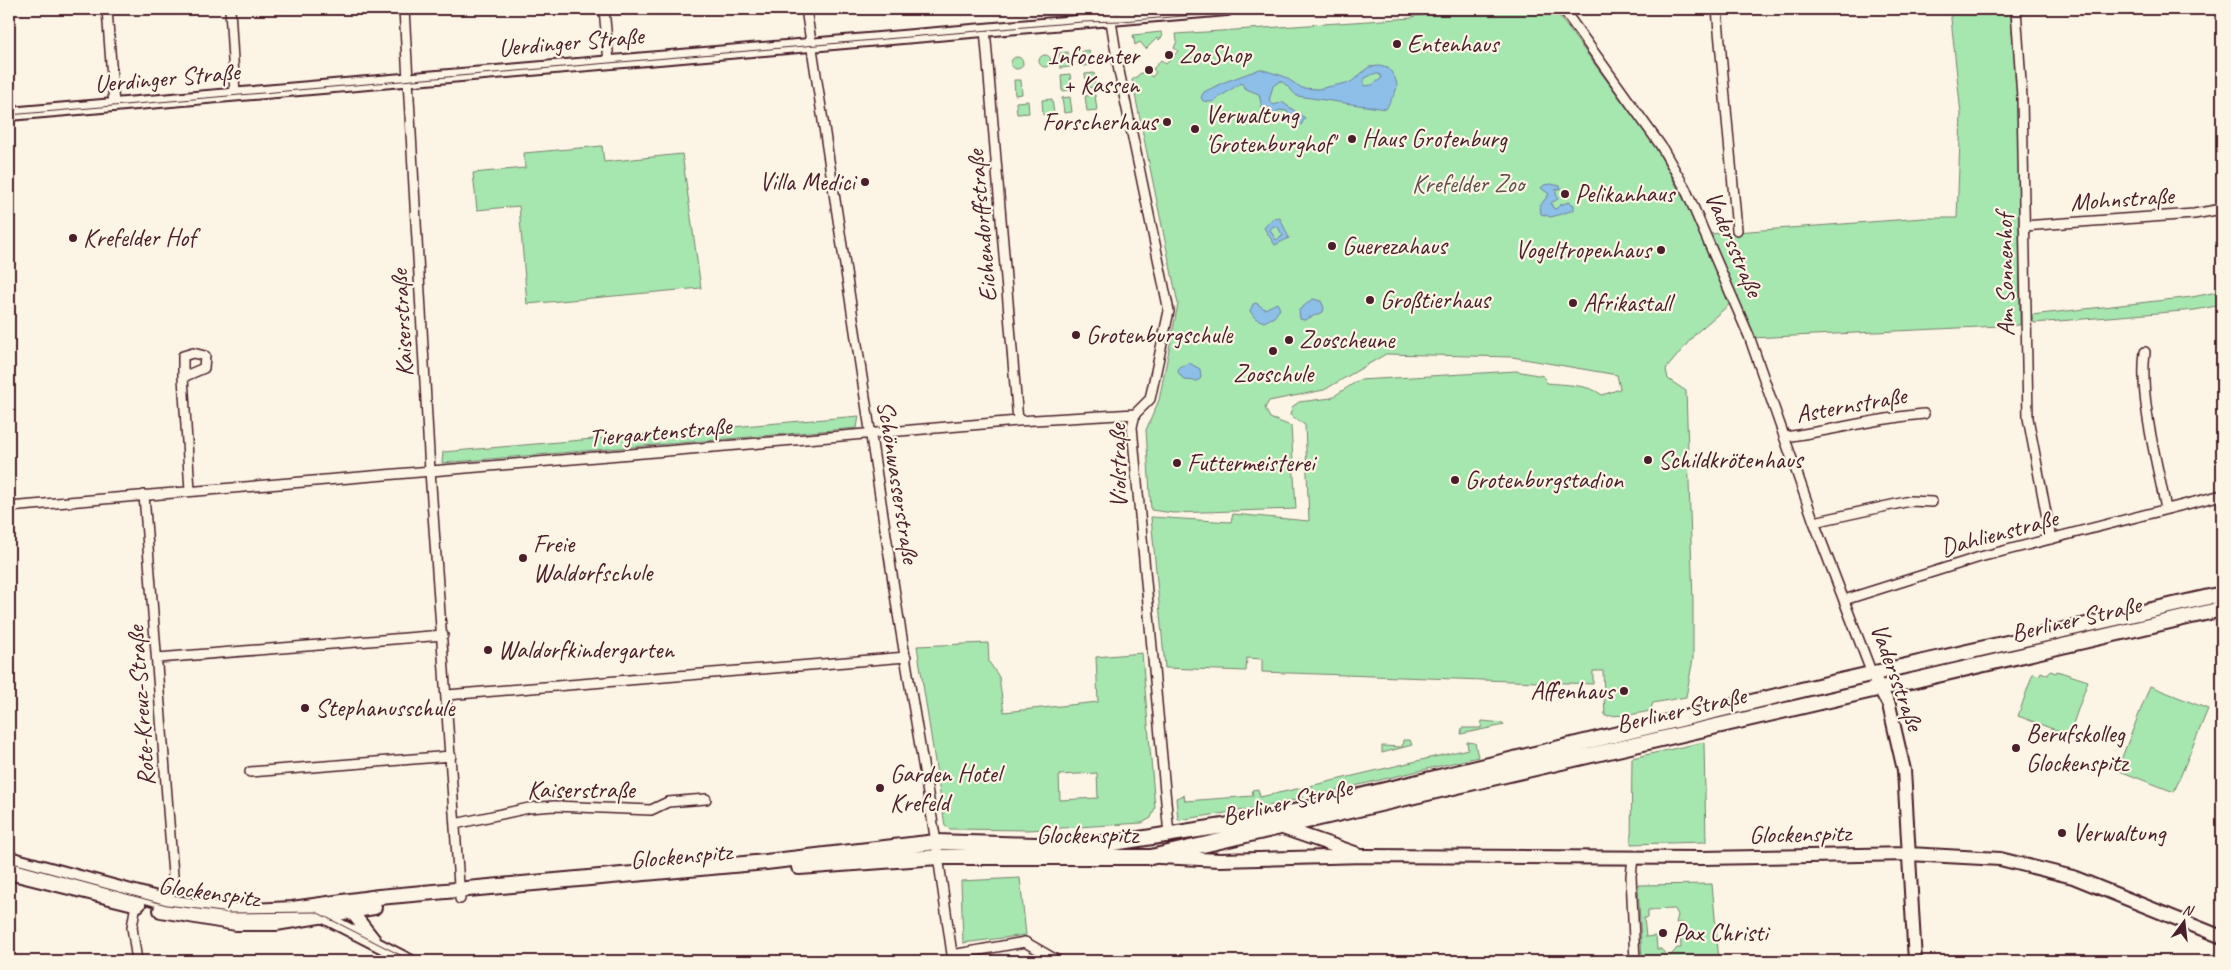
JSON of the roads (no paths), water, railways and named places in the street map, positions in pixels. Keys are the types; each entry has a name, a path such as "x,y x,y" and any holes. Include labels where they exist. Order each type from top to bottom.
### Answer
{"main road":[{"name":"Uerdinger Straße","path":"9,114 985,29 1109,14 1227,9"},
{"name":"Berliner Straße","path":"1169,835 1256,821 1872,674 2222,594"},
{"name":"Berliner Straße","path":"1151,857 2222,609"},
{"name":"Vadersstraße","path":"1872,674 1889,705 1904,770 1914,961"},
{"name":"Glockenspitz","path":"1256,821 1280,826 1303,836 1364,856"},
{"name":"Glockenspitz","path":"9,859 164,906 236,923 276,923 321,910 936,842 1035,845 1113,843 1169,835"},
{"name":"Glockenspitz","path":"321,910 348,910 460,894 938,857 1151,857 1220,860 1364,856 1633,858 1909,854 2000,859 2073,876 2222,937"},
{"name":"Glockenspitz","path":"9,872 136,904 164,906"},
{"path":"321,910 377,944 410,961"},
{"path":"348,910 377,944"}],"street":[{"path":"106,9 114,105"},
{"path":"230,9 235,94"},
{"name":"Kaiserstraße","path":"404,9 430,471 460,894"},
{"path":"604,9 609,62"},
{"name":"Schönwasserstraße","path":"806,9 870,434 936,842 952,958"},
{"name":"Vadersstraße","path":"1563,9 1662,146 1685,188 1750,336 1814,522 1872,674"},
{"name":"Vadersstraße","path":"1717,9 1737,230"},
{"name":"Am Sonnenhof","path":"2016,9 2022,96 2028,418 2050,539"},
{"name":"Violstraße","path":"1109,14 1170,311 1150,400 1134,414 1132,428 1169,835"},
{"name":"Eichendorffstraße","path":"985,29 1018,421"},
{"name":"Mohnstraße","path":"2024,226 2194,214 2222,209"},
{"path":"2145,352 2144,378 2151,431 2166,509"},
{"path":"183,377 190,491"},
{"name":"Tiergartenstraße","path":"9,507 1018,421 1134,414"},
{"name":"Asternstraße","path":"1784,437 1822,432 1891,417 1924,414"},
{"name":"Rote-Kreuz-Straße","path":"144,495 158,658 173,875 164,906"},
{"name":"Dahlienstraße","path":"1844,600 1980,557 2222,495"},
{"path":"1814,522 1910,502 1932,502"},
{"path":"158,658 443,635"},
{"path":"447,695 906,657"},
{"path":"250,772 451,756"},
{"name":"Kaiserstraße","path":"455,824 529,808 554,806 651,810 668,802 706,799"},
{"path":"1633,858 1631,876 1635,961"},
{"path":"136,904 132,927 137,961"},
{"path":"952,958 1025,942 1058,961"}],"water":[{"path":"1379,66 1388,68 1396,80 1395,93 1386,109 1297,96 1280,81 1273,86 1269,101 1274,105 1282,102 1305,118 1301,125 1287,111 1279,110 1273,115 1268,110 1268,107 1262,109 1259,94 1246,89 1241,83 1212,102 1203,101 1201,97 1204,92 1222,83 1260,69 1283,76 1302,88 1318,89 1351,82 1369,67","holes":["1373,74 1379,74 1382,78 1372,85 1364,86 1364,79"]},
{"path":"1551,184 1561,188 1555,190 1558,199 1551,203 1553,208 1556,209 1560,205 1569,202 1574,205 1574,210 1551,217 1541,214 1540,206 1549,194 1541,188 1544,185"},
{"path":"1280,218 1289,238 1275,245 1264,228 1272,219","holes":["1273,226 1278,227 1283,236 1276,240 1270,230"]},
{"path":"1313,299 1321,301 1324,308 1323,312 1304,320 1300,319 1299,310"},
{"path":"1256,303 1265,309 1277,303 1280,309 1274,317 1264,322 1255,318 1250,311 1253,304"},
{"path":"1189,363 1200,369 1201,378 1197,381 1184,380 1178,372 1179,367"}],"tram line":[{"path":"9,115 1082,22 1122,21 1270,9"},
{"path":"9,862 167,905 230,913 316,912 412,961"}],"place":[{"name":"Entenhaus","path":"1397,44"},
{"name":"ZooShop","path":"1169,55"},
{"name":"Infocenter + Kassen","path":"1149,70"},
{"name":"Forscherhaus","path":"1167,122"},
{"name":"Verwaltung 'Grotenburghof'","path":"1195,129"},
{"name":"Haus Grotenburg","path":"1352,139"},
{"name":"Villa Medici","path":"865,182"},
{"name":"Pelikanhaus","path":"1565,194"},
{"name":"Krefelder Hof","path":"73,238"},
{"name":"Guerezahaus","path":"1332,246"},
{"name":"Vogeltropenhaus","path":"1661,250"},
{"name":"Großtierhaus","path":"1370,300"},
{"name":"Afrikastall","path":"1573,303"},
{"name":"Grotenburgschule","path":"1076,335"},
{"name":"Zooscheune","path":"1289,340"},
{"name":"Zooschule","path":"1273,351"},
{"name":"Schildkrötenhaus","path":"1648,460"},
{"name":"Futtermeisterei","path":"1177,463"},
{"name":"Grotenburgstadion","path":"1455,480"},
{"name":"Freie Waldorfschule","path":"523,558"},
{"name":"Waldorfkindergarten","path":"488,650"},
{"name":"Affenhaus","path":"1624,691"},
{"name":"Stephanusschule","path":"305,708"},
{"name":"Berufskolleg Glockenspitz","path":"2016,748"},
{"name":"Garden Hotel Krefeld","path":"880,788"},
{"name":"Verwaltung","path":"2062,833"},
{"name":"Pax Christi","path":"1663,933"}],"park label":[{"name":"Krefelder Zoo","path":"1468,184"}]}
